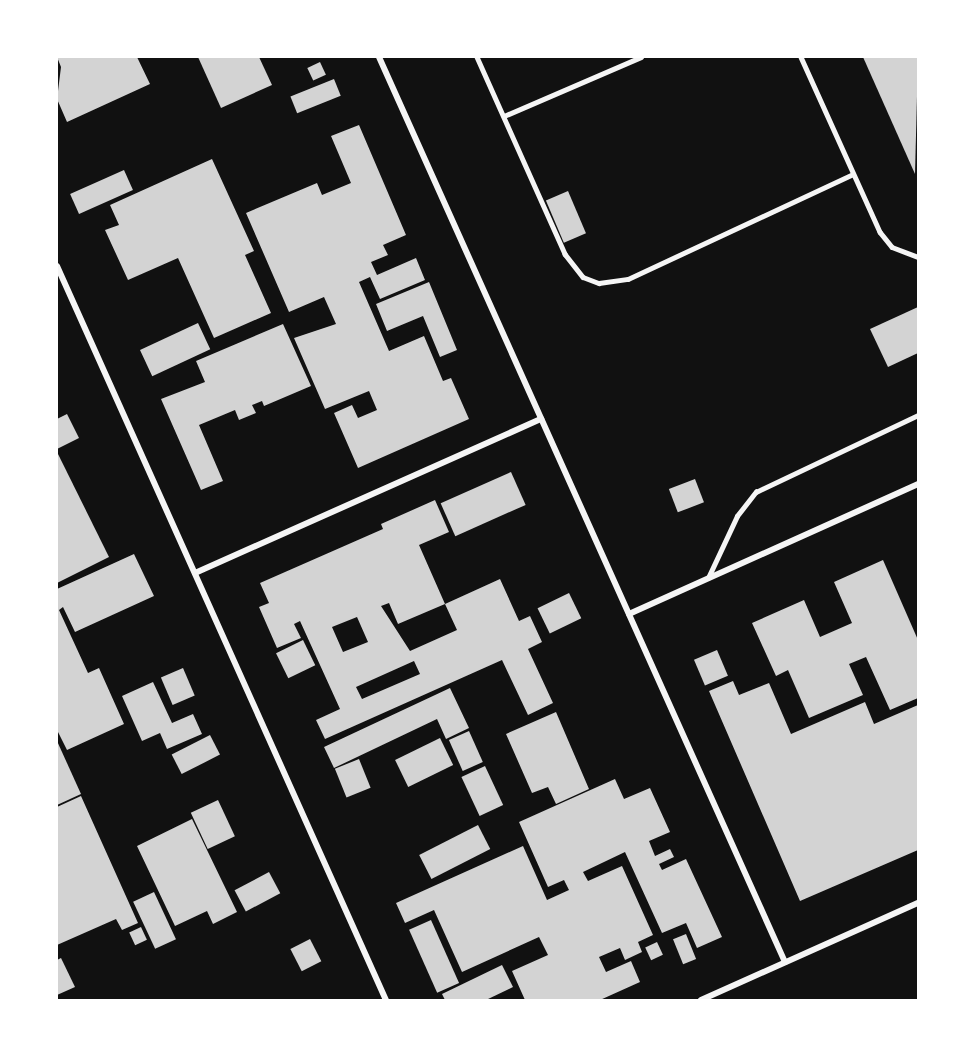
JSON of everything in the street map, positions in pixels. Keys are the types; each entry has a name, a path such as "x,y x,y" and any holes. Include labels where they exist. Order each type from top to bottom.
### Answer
{"street":[{"path":"379,57 785,962"},
{"path":"57,266 386,1000"},
{"path":"195,573 541,419"},
{"path":"629,614 918,484"},
{"path":"701,1000 918,903"}],"lane":[{"path":"477,57 565,254 583,277 599,283 628,279 853,174"},
{"path":"504,116 641,57"},
{"path":"801,57 853,174 892,247 918,257"},
{"path":"708,578 737,516 756,492 918,415"}],"building":[{"path":"57,57 137,57 150,84 67,122 57,99 61,67"},
{"path":"198,57 259,57 272,85 221,108"},
{"path":"863,57 918,57 915,174"},
{"path":"320,62 326,75 313,81 307,68"},
{"path":"334,79 341,96 297,113 290,97"},
{"path":"359,125 406,235 383,245 388,255 371,262 377,275 416,258 425,280 380,299 370,277 359,282 389,351 424,336 443,381 451,378 469,419 358,468 334,413 352,405 358,418 377,410 369,391 325,409 294,338 336,324 324,297 289,312 246,213 317,183 322,195 351,183 331,136"},
{"path":"212,159 254,251 245,255 271,313 214,338 178,258 128,280 105,230 119,225 110,205"},
{"path":"124,170 133,190 79,214 70,194"},
{"path":"568,191 586,233 564,243 546,200"},
{"path":"429,282 457,350 440,357 423,316 387,331 376,304"},
{"path":"918,307 918,353 888,367 870,329"},
{"path":"198,323 210,349 152,376 140,350"},
{"path":"283,324 311,386 264,406 262,401 252,405 256,413 239,420 235,410 199,425 223,481 201,490 161,399 205,382 196,361"},
{"path":"67,414 79,438 57,449 57,419"},
{"path":"57,452 109,557 57,583"},
{"path":"511,472 526,505 455,536 441,503"},
{"path":"695,479 704,502 678,512 669,489"},
{"path":"435,500 449,532 419,545 445,604 500,579 519,621 530,616 542,642 528,649 553,703 528,715 502,660 325,739 316,720 340,709 300,621 294,624 301,638 277,648 259,607 269,603 260,583 383,529 381,524","holes":["389,603 398,624 445,604 457,630 410,651 381,606","357,617 368,642 343,652 332,627","414,661 420,674 362,699 356,687"]},
{"path":"134,554 154,596 75,632 63,607 59,610 88,673 99,668 124,724 67,750 57,730 57,589"},
{"path":"883,560 918,640 918,698 890,710 866,657 849,664 863,695 809,718 788,670 776,676 752,623 804,600 820,637 852,623 834,582"},
{"path":"569,593 581,618 550,634 538,608"},
{"path":"303,640 315,665 288,678 276,653"},
{"path":"717,650 728,676 705,686 694,660"},
{"path":"183,668 195,696 173,705 161,677"},
{"path":"733,681 739,695 769,683 791,734 865,702 874,724 918,705 918,850 800,901 709,691"},
{"path":"153,682 172,723 193,714 202,734 167,749 160,733 142,741 122,696"},
{"path":"450,688 469,728 446,739 437,719 334,768 324,747"},
{"path":"556,712 589,789 556,804 548,787 532,793 506,734"},
{"path":"469,731 483,762 463,771 449,740"},
{"path":"210,735 220,755 182,774 172,755"},
{"path":"440,738 453,765 408,787 395,760"},
{"path":"57,741 81,794 57,805"},
{"path":"359,759 371,788 347,797 335,769"},
{"path":"485,766 503,805 480,816 461,777"},
{"path":"615,779 624,799 650,788 670,832 649,841 655,856 670,849 674,857 659,864 662,870 686,859 722,937 697,948 686,923 662,933 625,852 583,872 588,881 622,866 653,935 638,942 642,952 625,960 620,948 599,957 606,972 631,961 640,982 600,1000 525,1000 512,971 548,955 539,937 462,972 434,910 405,923 396,903 523,846 547,900 569,890 564,880 548,887 519,822"},
{"path":"81,796 138,923 122,930 116,919 57,945 57,807"},
{"path":"218,800 235,836 208,849 191,813"},
{"path":"192,819 237,912 213,924 207,911 175,926 137,846"},
{"path":"478,825 490,849 431,879 419,855"},
{"path":"269,872 280,893 246,912 235,890"},
{"path":"154,892 176,939 155,949 133,902"},
{"path":"431,920 459,983 437,993 409,930"},
{"path":"141,927 147,940 135,945 129,932"},
{"path":"686,934 696,959 683,964 673,939"},
{"path":"310,939 321,961 302,971 290,949"},
{"path":"657,942 663,955 651,960 645,947"},
{"path":"61,958 75,987 57,995 57,960"},
{"path":"502,965 513,987 486,1000 445,1000 442,994"}]}
